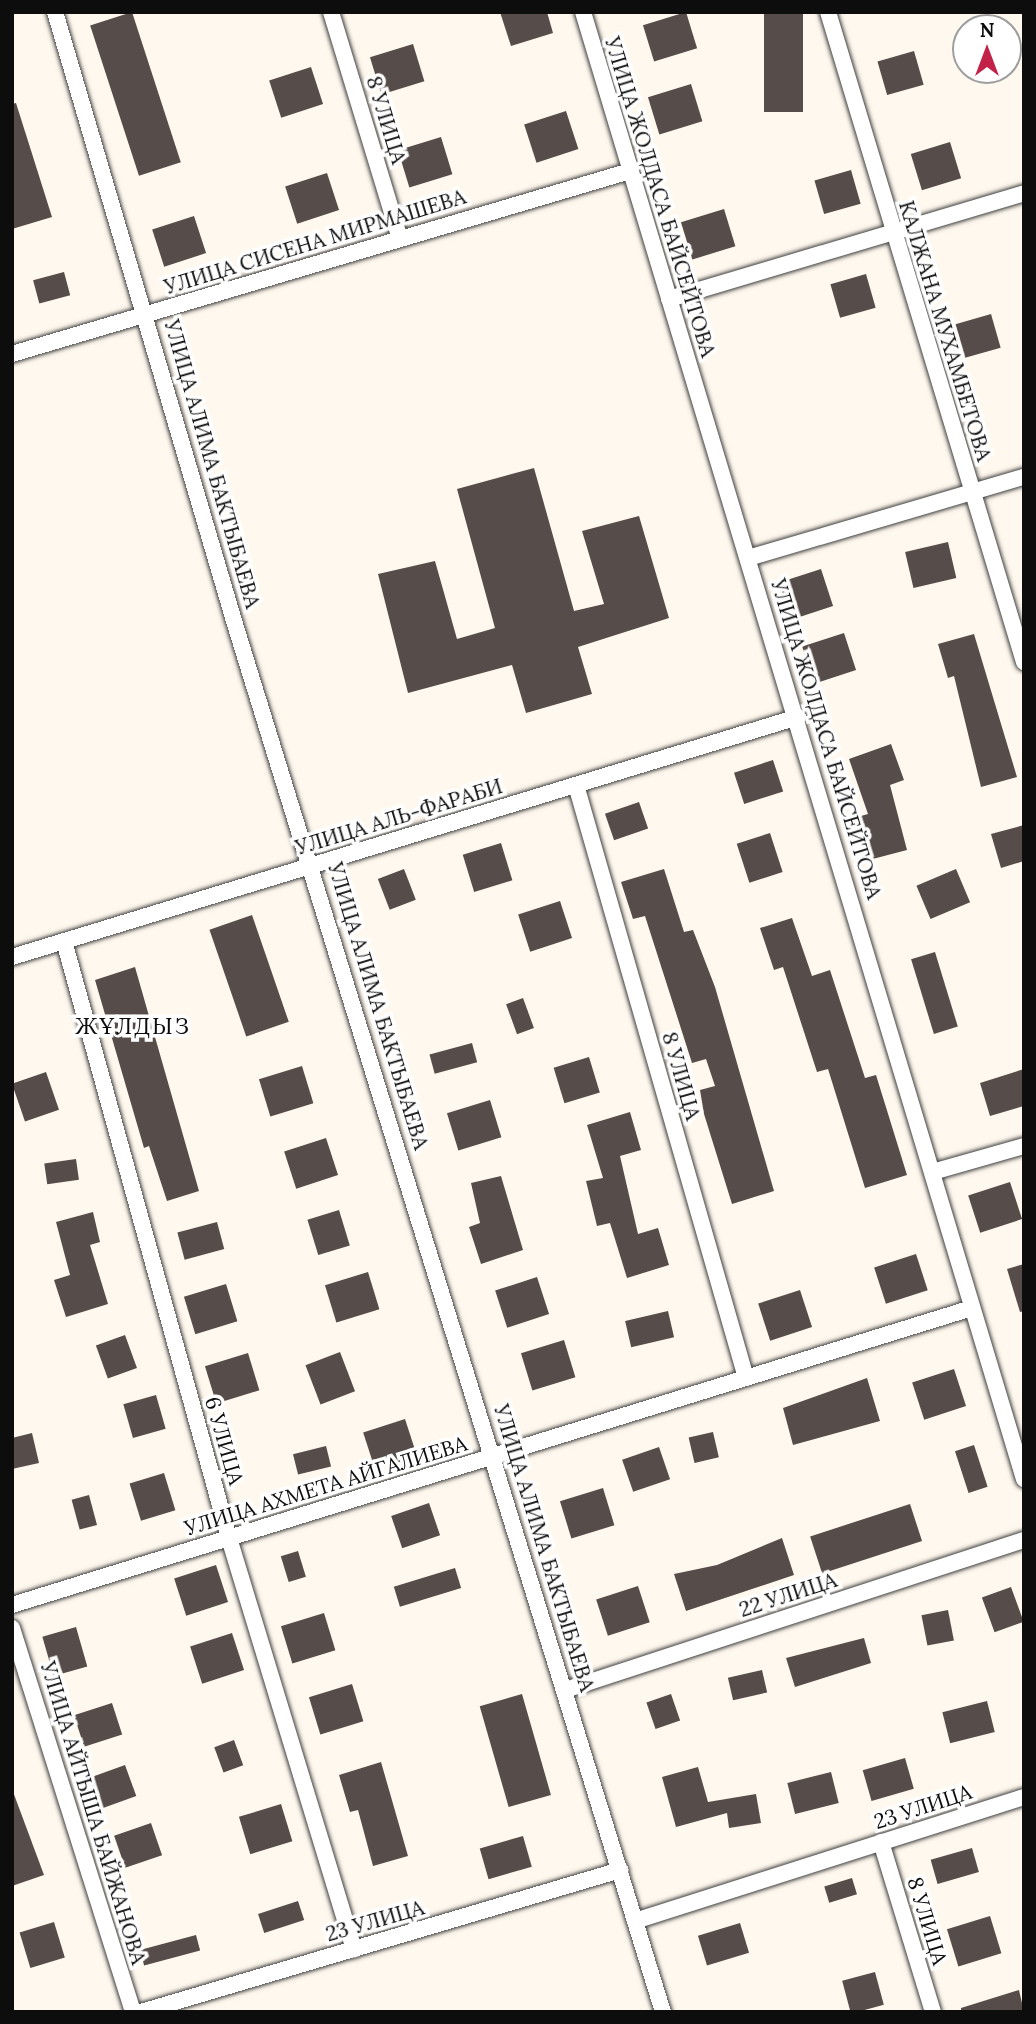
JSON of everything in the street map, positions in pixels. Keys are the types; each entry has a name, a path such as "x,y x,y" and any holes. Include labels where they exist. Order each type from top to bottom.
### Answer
{"street":[{"name":"УЛИЦА АЛИМА БАКТЫБАЕВА","path":"55,12 663,2012"},
{"name":"8 УЛИЦА","path":"331,12 400,239"},
{"name":"УЛИЦА ЖОЛДАСА БАЙСЕЙТОВА","path":"583,12 936,1171 972,1308 1024,1479"},
{"name":"КАЛЖАНА МУХАМБЕТОВА","path":"828,12 1024,662"},
{"name":"УЛИЦА СИСЕНА МИРМАШЕВА","path":"12,354 631,171"},
{"path":"669,299 1024,192"},
{"path":"748,558 1024,477"},
{"name":"УЛИЦА АЛЬ-ФАРАБИ","path":"12,957 798,717"},
{"name":"8 УЛИЦА","path":"576,785 746,1378"},
{"name":"6 УЛИЦА","path":"64,941 229,1538 354,1949"},
{"path":"936,1171 1024,1146"},
{"name":"УЛИЦА АХМЕТА АЙГАЛИЕВА","path":"12,1605 972,1308"},
{"name":"22 УЛИЦА","path":"565,1689 1024,1540"},
{"name":"УЛИЦА АЙТЫША БАЙЖАНОВА","path":"12,1628 133,2012"},
{"name":"23 УЛИЦА","path":"635,1921 1024,1797"},
{"name":"8 УЛИЦА","path":"881,1842 933,2012"},
{"name":"23 УЛИЦА","path":"141,2012 620,1870"}],"building":[{"path":"132,12 181,162 139,176 90,26"},
{"path":"500,12 547,12 553,33 511,46"},
{"path":"686,12 697,48 654,61 643,25"},
{"path":"764,12 803,12 803,112 764,112"},
{"path":"413,44 424,81 381,94 370,57"},
{"path":"914,51 924,85 887,95 877,61"},
{"path":"311,67 323,104 281,118 269,81"},
{"path":"691,84 702,121 659,134 648,97"},
{"path":"16,103 52,217 12,229 12,104"},
{"path":"566,111 578,149 537,163 524,125"},
{"path":"441,137 452,174 409,187 398,150"},
{"path":"950,142 961,178 922,190 911,154"},
{"path":"851,170 861,204 824,214 814,180"},
{"path":"327,173 339,210 297,224 285,187"},
{"path":"724,209 735,246 692,259 681,222"},
{"path":"194,216 206,253 164,267 152,230"},
{"path":"64,272 70,295 39,303 33,280"},
{"path":"866,274 876,308 840,318 830,284"},
{"path":"991,314 1001,348 965,358 955,324"},
{"path":"534,468 574,611 604,604 582,531 639,516 669,618 578,647 592,694 526,713 512,665 408,693 378,574 435,561 457,639 495,628 457,489"},
{"path":"948,542 956,578 913,588 905,552"},
{"path":"821,569 833,606 791,620 779,583"},
{"path":"844,633 856,670 814,684 802,647"},
{"path":"974,634 1017,777 981,787 954,676 948,678 938,644"},
{"path":"891,744 904,780 890,785 907,850 865,861 854,818 868,814 849,759"},
{"path":"773,760 783,791 744,804 734,773"},
{"path":"639,802 648,828 614,840 605,814"},
{"path":"1024,825 1024,861 1001,868 991,834"},
{"path":"770,833 783,872 749,883 737,844"},
{"path":"501,843 512,880 474,892 463,855"},
{"path":"404,869 416,900 390,910 378,879"},
{"path":"664,869 684,932 693,930 715,987 774,1191 732,1204 704,1114 700,1090 715,1086 706,1059 692,1063 645,916 633,919 621,882"},
{"path":"956,869 970,902 930,919 916,886"},
{"path":"560,901 572,938 530,952 518,915"},
{"path":"252,915 289,1022 246,1036 209,930"},
{"path":"792,918 812,976 830,970 865,1078 876,1075 907,1175 865,1188 828,1069 817,1072 783,967 774,970 760,928"},
{"path":"935,952 958,1027 934,1034 911,959"},
{"path":"135,967 199,1191 167,1201 149,1146 144,1148 95,980"},
{"path":"523,998 534,1028 517,1034 506,1004"},
{"path":"472,1043 477,1062 435,1074 429,1054"},
{"path":"589,1057 600,1092 564,1103 554,1068"},
{"path":"302,1066 313,1103 270,1116 259,1079"},
{"path":"1024,1069 1024,1106 990,1116 980,1083"},
{"path":"46,1072 59,1110 25,1122 12,1084"},
{"path":"490,1100 501,1137 458,1150 447,1113"},
{"path":"630,1112 641,1150 620,1156 638,1234 658,1228 669,1265 627,1278 610,1223 597,1226 586,1181 603,1178 587,1125"},
{"path":"326,1138 338,1175 296,1189 284,1152"},
{"path":"76,1159 79,1180 47,1184 44,1163"},
{"path":"501,1176 523,1250 481,1264 469,1227 480,1223 471,1183"},
{"path":"1010,1182 1022,1219 980,1233 968,1196"},
{"path":"339,1210 350,1245 318,1255 307,1220"},
{"path":"93,1212 100,1242 90,1245 108,1304 66,1317 54,1280 70,1275 56,1222"},
{"path":"217,1222 224,1249 185,1260 177,1233"},
{"path":"916,1254 928,1290 886,1304 874,1268"},
{"path":"1024,1264 1024,1311 1020,1312 1007,1269"},
{"path":"368,1272 379,1309 336,1322 325,1285"},
{"path":"537,1277 549,1314 507,1328 495,1291"},
{"path":"226,1284 237,1321 195,1334 184,1297"},
{"path":"800,1290 812,1327 770,1341 758,1304"},
{"path":"668,1311 674,1337 631,1347 625,1321"},
{"path":"125,1335 137,1368 108,1378 96,1346"},
{"path":"564,1340 575,1377 532,1390 521,1353"},
{"path":"340,1352 355,1391 321,1404 305,1365"},
{"path":"248,1353 259,1390 216,1403 205,1366"},
{"path":"954,1369 966,1406 924,1420 912,1383"},
{"path":"867,1378 880,1421 793,1445 783,1408"},
{"path":"156,1395 166,1429 133,1438 123,1404"},
{"path":"405,1419 417,1456 375,1470 363,1433"},
{"path":"713,1432 719,1457 694,1463 689,1438"},
{"path":"32,1433 39,1463 12,1469 12,1438"},
{"path":"974,1445 988,1487 969,1493 955,1451"},
{"path":"326,1446 331,1466 298,1475 293,1454"},
{"path":"659,1447 670,1479 633,1492 622,1460"},
{"path":"164,1473 175,1510 141,1521 130,1484"},
{"path":"603,1488 614,1525 571,1538 560,1501"},
{"path":"89,1495 97,1525 80,1530 72,1500"},
{"path":"429,1503 440,1535 402,1548 391,1516"},
{"path":"910,1504 922,1541 822,1574 810,1536"},
{"path":"782,1538 794,1575 686,1611 674,1574 717,1565"},
{"path":"298,1551 306,1577 289,1582 281,1556"},
{"path":"216,1565 228,1602 186,1616 174,1579"},
{"path":"455,1568 461,1588 400,1607 394,1587"},
{"path":"638,1586 650,1622 608,1636 596,1600"},
{"path":"1011,1587 1024,1622 995,1632 982,1598"},
{"path":"948,1610 954,1640 927,1646 921,1615"},
{"path":"324,1613 335,1650 292,1663 281,1626"},
{"path":"76,1627 87,1666 54,1676 42,1637"},
{"path":"232,1633 244,1670 202,1684 190,1647"},
{"path":"864,1638 871,1663 795,1687 786,1658"},
{"path":"762,1670 767,1692 733,1700 728,1678"},
{"path":"352,1684 363,1721 320,1734 309,1697"},
{"path":"522,1694 551,1795 509,1807 480,1706"},
{"path":"671,1694 680,1720 656,1729 646,1702"},
{"path":"987,1701 995,1732 950,1743 942,1712"},
{"path":"112,1703 122,1734 84,1747 74,1715"},
{"path":"234,1740 243,1765 224,1773 214,1747"},
{"path":"905,1758 914,1789 872,1801 863,1770"},
{"path":"381,1762 408,1856 373,1866 358,1810 350,1812 339,1775"},
{"path":"125,1765 136,1796 100,1809 88,1778"},
{"path":"698,1767 708,1802 756,1794 761,1823 729,1828 727,1813 676,1827 662,1777"},
{"path":"831,1772 839,1803 795,1814 787,1783"},
{"path":"12,1789 44,1875 12,1886"},
{"path":"281,1804 292,1841 250,1854 239,1817"},
{"path":"151,1823 162,1855 125,1868 114,1836"},
{"path":"523,1836 532,1867 489,1879 480,1848"},
{"path":"972,1848 979,1872 938,1884 931,1860"},
{"path":"852,1878 857,1894 829,1903 824,1886"},
{"path":"298,1901 304,1920 264,1933 258,1914"},
{"path":"990,1916 1001,1953 958,1966 947,1929"},
{"path":"54,1922 65,1957 30,1968 20,1933"},
{"path":"740,1923 749,1953 707,1966 698,1936"},
{"path":"196,1935 200,1950 144,1965 140,1950"},
{"path":"875,1972 884,2005 851,2012 842,1981"},
{"path":"1019,1990 1024,2012 961,2012 961,2008"}],"district":[{"name":"ЖҰЛДЫЗ","path":"133,1026"}]}
